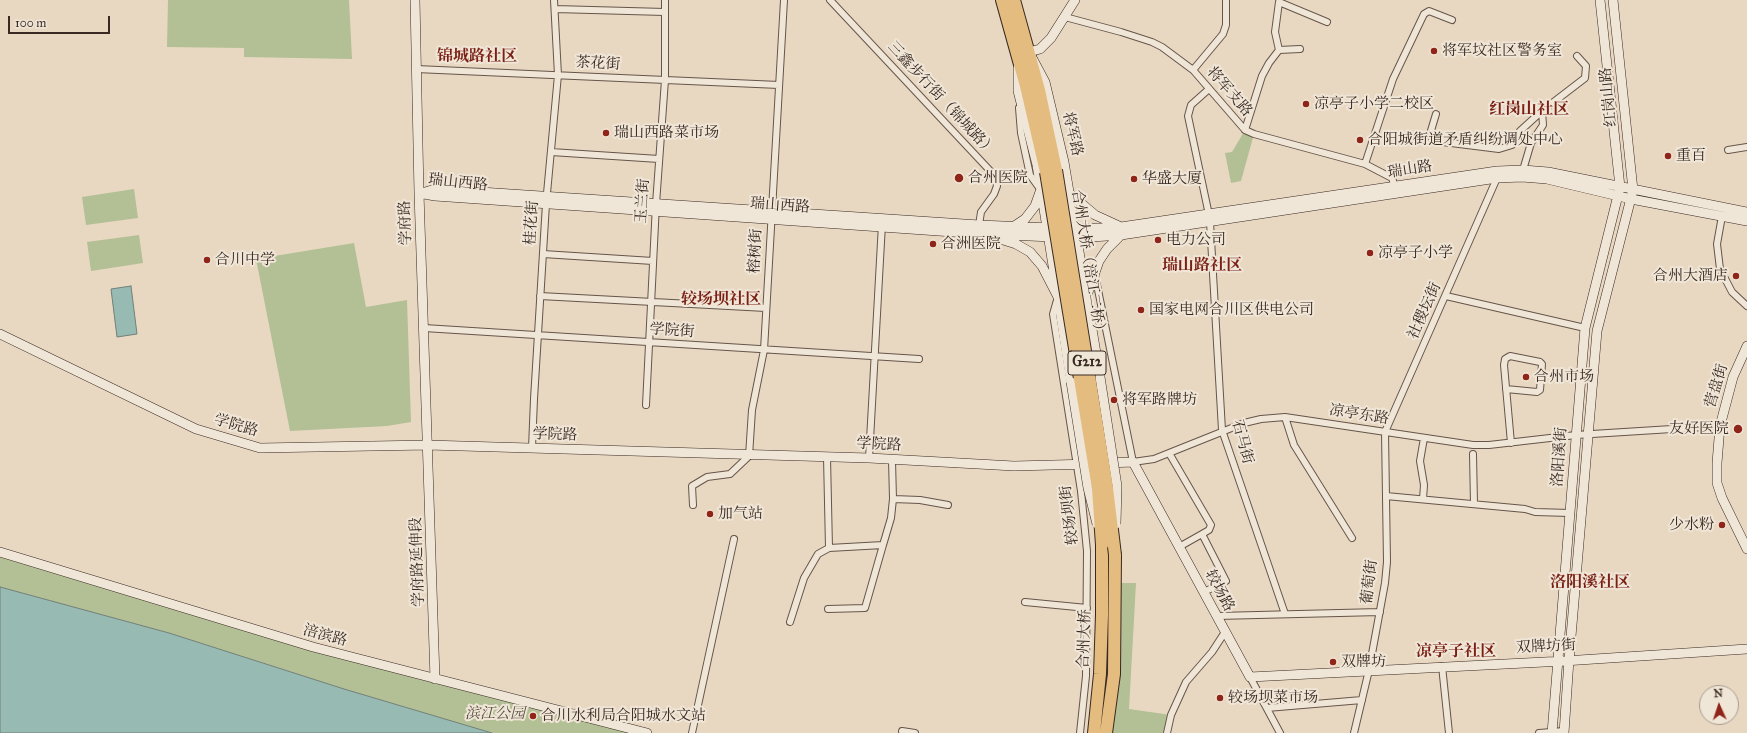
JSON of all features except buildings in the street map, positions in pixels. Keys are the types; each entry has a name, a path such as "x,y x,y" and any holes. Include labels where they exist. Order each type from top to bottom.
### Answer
{"highway":[{"name":"G212","path":"1002,0 1017,54"},
{"name":"G212","path":"1014,0 1029,52"},
{"name":"合州大桥（涪江二桥）","path":"1029,52 1107,488 1115,555"},
{"name":"合州大桥（涪江二桥）","path":"1017,54 1051,171 1098,488 1102,546"},
{"name":"合州大桥","path":"1094,733 1100,674 1102,546"},
{"name":"合州大桥","path":"1106,733 1114,674 1115,555"}],"main road":[{"name":"学府路","path":"415,0 419,193 428,445"},
{"path":"1029,52 1040,49 1051,38 1075,0"},
{"name":"红岗山路","path":"1600,0 1619,192"},
{"name":"红岗山路","path":"1613,0 1632,194"},
{"name":"将军路","path":"1029,52 1045,82 1064,162 1087,296 1116,486 1115,555"},
{"path":"1017,54 1018,90 1037,166 1088,488 1102,546"},
{"name":"瑞山路","path":"1209,219 1395,186 1497,171 1523,170 1548,172 1619,192"},
{"name":"瑞山路","path":"1076,233 1121,231 1497,178 1522,177 1547,179 1747,212"},
{"path":"1013,227 1025,219 1035,206 1041,190"},
{"name":"洛阳溪街","path":"1552,733 1585,328 1619,192"},
{"name":"瑞山西路","path":"419,193 435,196 547,200 981,229 1048,237 1076,233"},
{"path":"1069,193 1096,215 1121,231 1099,261 1087,296"},
{"name":"瑞山路","path":"1632,194 1747,221"},
{"name":"洛阳溪街","path":"1564,732 1587,434 1597,331 1632,194"},
{"name":"瑞山西路","path":"981,229 1013,227 1047,228 1076,233"},
{"path":"981,229 1016,244 1030,252 1042,266 1058,297"},
{"name":"学院路","path":"0,334 196,429 260,448 428,445 748,456 869,458 1014,466 1133,462"},
{"name":"营盘街","path":"1747,346 1732,377 1720,426 1717,463 1717,482 1722,498 1747,549"},
{"name":"学府路延伸段","path":"428,445 435,679"},
{"name":"较场路","path":"1133,462 1250,677"},
{"name":"涪滨路","path":"0,552 313,647 647,733"},
{"name":"双牌坊街","path":"1250,677 1558,661 1747,649"}],"street":[{"name":"桂花街","path":"532,448 540,296 558,75 554,0"},
{"name":"玉兰街","path":"646,405 656,208 665,80 665,0"},
{"name":"榕树街","path":"748,456 752,410 764,350 784,0"},
{"name":"三鑫步行街（锦城路）","path":"830,0 996,176 997,186 994,194 981,212 981,229"},
{"path":"1193,70 1223,34 1226,25 1226,0"},
{"path":"1279,50 1275,32 1279,2 1327,22"},
{"path":"555,9 665,12"},
{"path":"1365,164 1393,78 1424,14 1429,10 1452,20"},
{"name":"将军支路","path":"1065,17 1152,42 1162,47 1193,70 1245,130 1254,134 1365,164 1392,178 1395,186"},
{"path":"1245,130 1262,76 1268,63 1279,50 1300,49"},
{"path":"1436,114 1430,134 1432,138 1443,142 1499,149 1512,145 1520,131 1542,111 1585,78 1586,66 1577,56"},
{"name":"茶花街","path":"416,68 779,85"},
{"name":"石马街","path":"1209,89 1191,105 1188,116 1209,219 1222,430 1285,614"},
{"path":"1523,170 1531,143 1543,125 1542,111"},
{"path":"1728,150 1747,146"},
{"path":"551,152 659,159"},
{"name":"社稷坛街","path":"1385,432 1497,178"},
{"path":"1722,216 1717,244 1720,269 1732,292 1747,306"},
{"path":"869,458 883,223"},
{"path":"543,254 653,260"},
{"path":"1095,274 1133,462"},
{"path":"540,296 766,308"},
{"path":"1446,296 1585,328"},
{"name":"较场坝街","path":"1058,297 1053,314 1077,464 1088,551 1086,676 1080,733"},
{"name":"学院街","path":"424,328 919,359"},
{"path":"1506,389 1537,392 1540,390 1540,362 1510,356 1506,357 1504,362 1506,389 1511,443"},
{"path":"1285,417 1294,445 1352,538"},
{"name":"凉亭东路","path":"1133,462 1170,453 1222,430 1261,419 1285,417 1472,445 1511,443 1587,434 1720,426"},
{"name":"葡萄街","path":"1354,733 1369,670 1380,612 1387,562 1385,432"},
{"path":"1423,499 1424,485 1420,461 1424,438"},
{"path":"1170,453 1211,525 1209,530 1179,546"},
{"path":"1473,454 1474,504"},
{"path":"693,505 692,486 707,477 730,474 748,456"},
{"path":"827,457 829,548"},
{"path":"828,609 865,608 891,518 893,499 892,460"},
{"path":"1386,496 1525,509 1535,512 1570,513"},
{"path":"893,499 920,500 948,504"},
{"path":"1202,534 1226,581 1204,592"},
{"path":"692,733 734,538"},
{"path":"790,622 804,578 818,554 829,548 883,545"},
{"path":"1025,602 1087,608"},
{"path":"1216,616 1380,612"},
{"path":"1167,733 1171,715 1186,682 1212,652 1225,632"},
{"path":"1442,666 1449,733"},
{"name":"较场路","path":"1250,677 1280,733"},
{"path":"1267,708 1362,700"},
{"path":"902,731 915,733"},
{"path":"1539,733 1564,732"}],"green space":[{"path":"168,0 349,0 352,59 244,57 244,48 167,47"},
{"path":"1245,130 1254,134 1241,181 1231,183 1225,153 1232,152"},
{"path":"134,189 138,218 86,225 82,197"},
{"path":"139,235 143,263 91,271 87,242"},
{"path":"354,243 366,307 407,300 411,422 387,426 290,431 256,259"},
{"name":"滨江公园","path":"0,552 313,647 647,733 492,733 344,689 169,633 0,587"},
{"path":"1115,583 1136,583 1129,709 1171,715 1167,733 1107,733"}],"water":[{"path":"131,286 137,334 117,337 111,289"},
{"path":"0,587 169,633 344,689 492,733 0,733"}],"place":[{"name":"将军坟社区警务室","path":"1434,51"},
{"name":"凉亭子小学二校区","path":"1306,104"},
{"name":"瑞山西路菜市场","path":"606,133"},
{"name":"合阳城街道矛盾纠纷调处中心","path":"1360,140"},
{"name":"重百","path":"1668,156"},
{"name":"合州医院","path":"959,178"},
{"name":"华盛大厦","path":"1134,179"},
{"name":"电力公司","path":"1158,240"},
{"name":"合洲医院","path":"933,244"},
{"name":"凉亭子小学","path":"1370,253"},
{"name":"合川中学","path":"207,260"},
{"name":"合州大酒店","path":"1736,276"},
{"name":"国家电网合川区供电公司","path":"1141,310"},
{"name":"合州市场","path":"1526,377"},
{"name":"将军路牌坊","path":"1114,400"},
{"name":"友好医院","path":"1738,429"},
{"name":"加气站","path":"710,514"},
{"name":"少水粉","path":"1722,525"},
{"name":"双牌坊","path":"1333,662"},
{"name":"较场坝菜市场","path":"1220,698"},
{"name":"合川水利局合阳城水文站","path":"533,716"}],"district":[{"name":"锦城路社区","path":"477,57"},
{"name":"红岗山社区","path":"1529,110"},
{"name":"瑞山路社区","path":"1202,266"},
{"name":"较场坝社区","path":"721,300"},
{"name":"洛阳溪社区","path":"1590,583"},
{"name":"凉亭子社区","path":"1456,652"}]}
